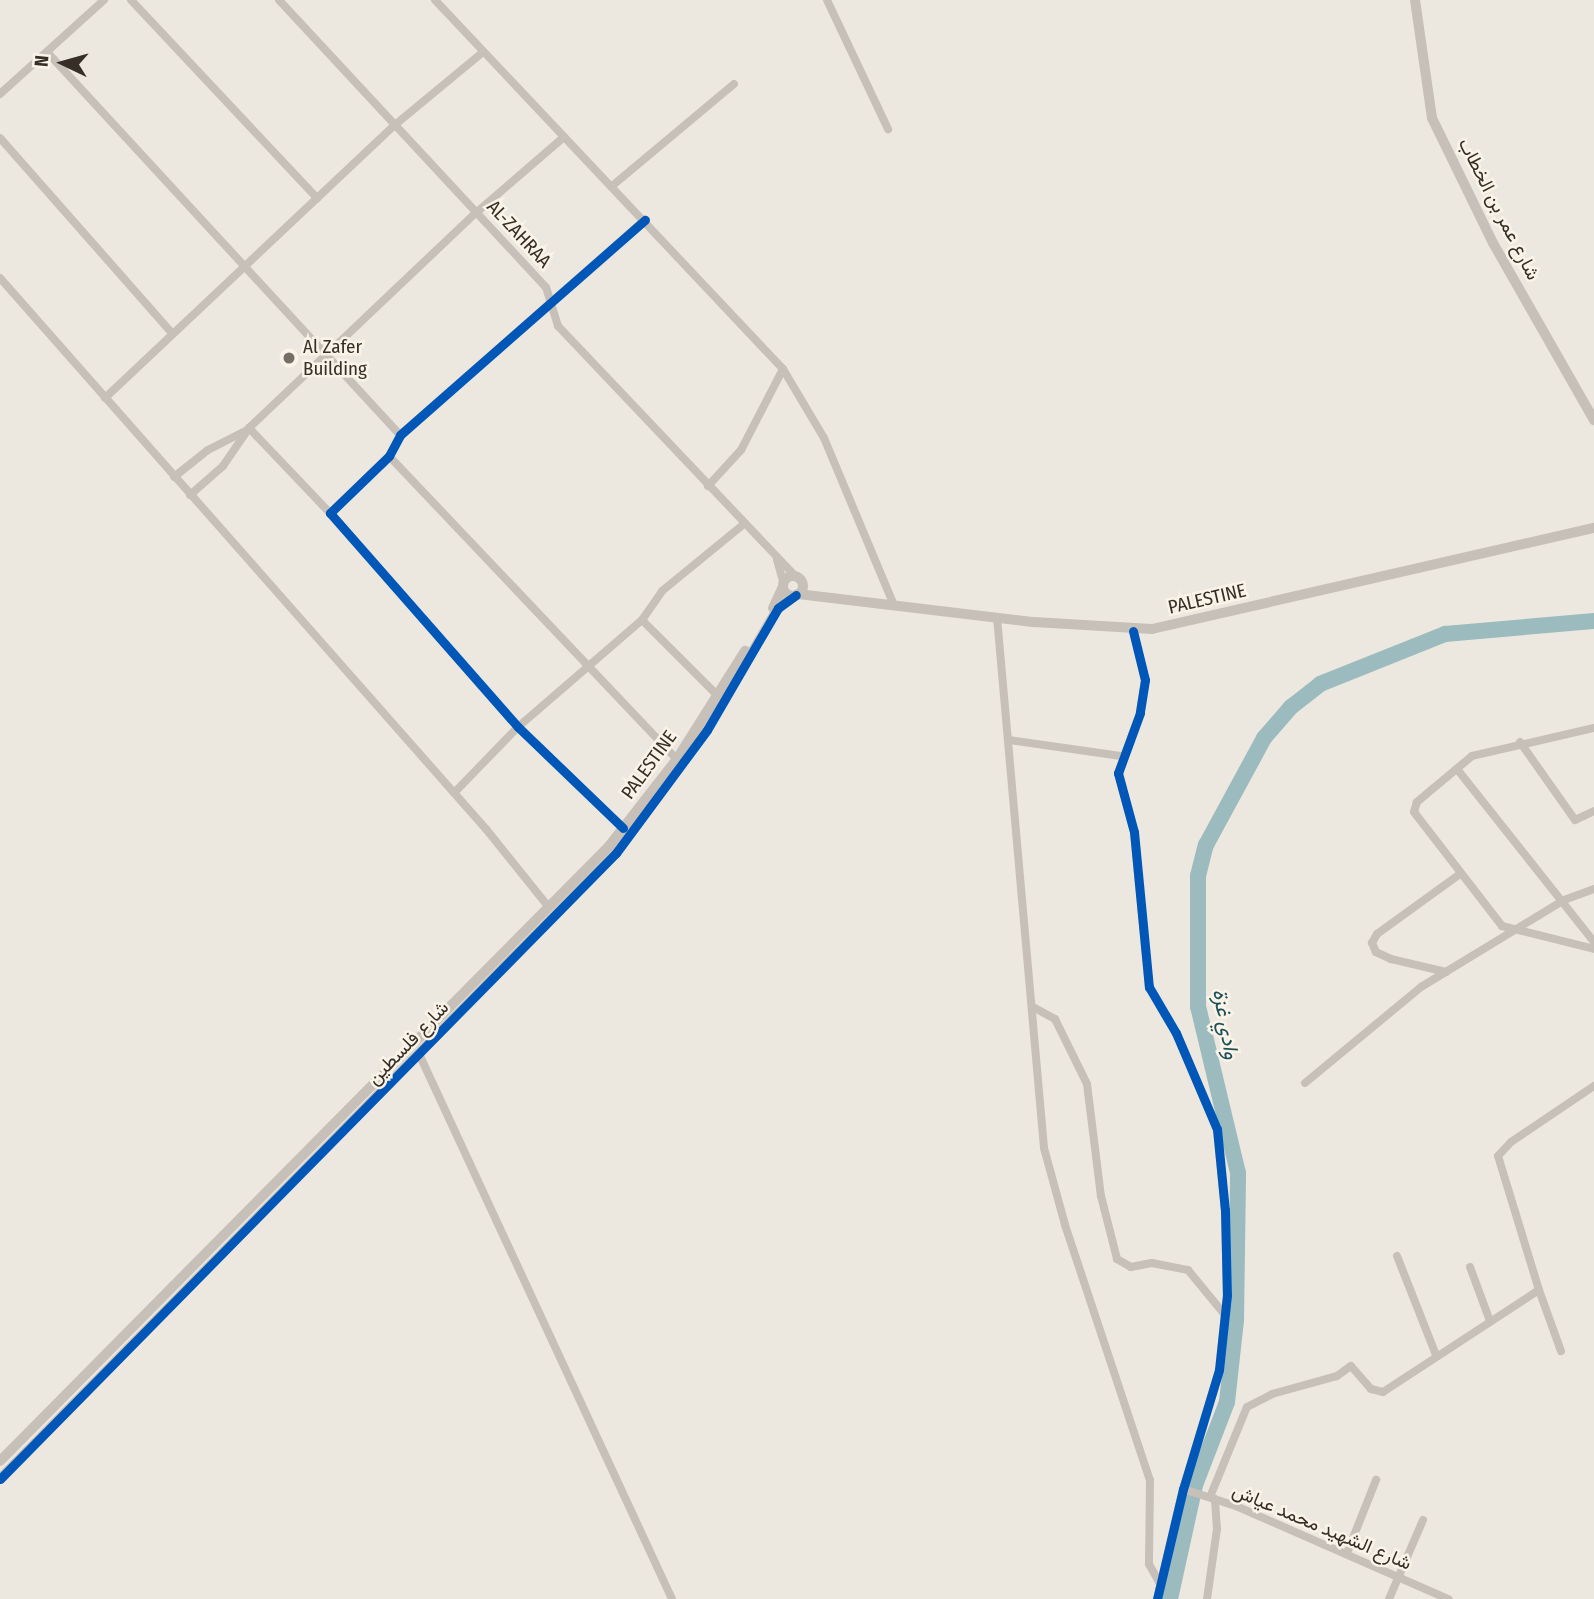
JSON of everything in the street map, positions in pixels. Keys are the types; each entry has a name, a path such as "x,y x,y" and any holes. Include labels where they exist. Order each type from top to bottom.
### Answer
{"street":[{"path":"0,94 104,0"},
{"path":"131,0 317,198"},
{"name":"AL-ZAHRAA","path":"279,0 546,286 558,326 777,560 799,580"},
{"path":"435,0 783,369 824,438 893,603"},
{"path":"827,0 888,128"},
{"name":"شارع عمر بن الخطاب","path":"1415,0 1432,118 1493,243 1594,420"},
{"path":"47,52 243,268 400,435"},
{"path":"105,398 396,124 483,52"},
{"path":"612,186 734,84"},
{"path":"190,495 223,466 249,428 477,212 564,137"},
{"path":"0,138 173,334"},
{"path":"330,513 389,456 400,435 645,220"},
{"path":"0,278 454,793 548,906"},
{"path":"708,486 741,450 783,369"},
{"path":"174,477 208,450 249,428"},
{"path":"249,428 330,513 518,727 623,828"},
{"path":"389,456 677,759"},
{"path":"454,793 518,727 591,668 642,620 662,591 745,523"},
{"name":"PALESTINE","path":"797,595 822,594 997,617 1133,631 1594,528"},
{"name":"AL-ZAHRAA","path":"777,560 783,585"},
{"path":"789,578 799,580 797,595 787,594 783,585 789,578"},
{"name":"PALESTINE","path":"799,580 822,594"},
{"name":"PALESTINE","path":"513,942 623,828 677,759 783,585"},
{"name":"شارع فلسطين","path":"0,1479 420,1056 616,853 707,730 778,608 797,595"},
{"path":"997,617 1044,1148 1065,1225 1150,1480 1149,1564 1160,1584"},
{"path":"642,620 717,695"},
{"path":"1133,631 1145,680 1140,713 1118,773 1133,832 1149,987 1176,1033 1217,1129 1225,1210 1225,1315 1219,1370 1157,1599"},
{"path":"1594,728 1520,742 1472,756 1417,802 1415,811 1490,914 1502,926 1594,949"},
{"path":"1009,740 1121,756"},
{"path":"1520,742 1575,820 1594,811"},
{"path":"1457,769 1564,900 1594,942"},
{"path":"1446,972 1391,959 1376,952 1372,943 1377,934 1461,874"},
{"path":"1305,1083 1446,972 1564,900 1594,889"},
{"name":"شارع فلسطين","path":"0,1461 513,942"},
{"path":"1033,1007 1055,1019 1087,1084 1101,1196 1117,1259 1131,1267 1152,1263 1188,1270 1225,1315"},
{"path":"420,1056 672,1599"},
{"path":"1561,1351 1539,1290 1498,1156 1511,1142 1594,1086"},
{"path":"1397,1256 1436,1355"},
{"path":"1470,1267 1490,1321"},
{"path":"1207,1599 1217,1528 1212,1498 1247,1407 1272,1394 1337,1376 1352,1366 1370,1390 1383,1392 1539,1290"},
{"path":"1348,1553 1376,1480"},
{"name":"شارع الشهيد محمد عياش","path":"1186,1490 1348,1553 1448,1599"},
{"path":"1389,1599 1423,1521"}],"waterway":[{"name":"وادي غزة","path":"1170,1599 1195,1485 1227,1402 1236,1321 1238,1173 1198,1007 1198,876 1206,845 1264,738 1291,707 1320,684 1445,634 1594,621"}],"cycle path":[{"path":"623,828 518,727 330,513 389,456 400,435 645,220"},
{"path":"0,1479 616,853 707,730 778,608 796,595"},
{"path":"1133,631 1145,680 1140,713 1118,773 1134,832 1149,987 1176,1033 1217,1129 1225,1210 1227,1295 1219,1370 1183,1489 1157,1599"}],"place":[{"name":"Al Zafer Building","path":"289,358"}]}
